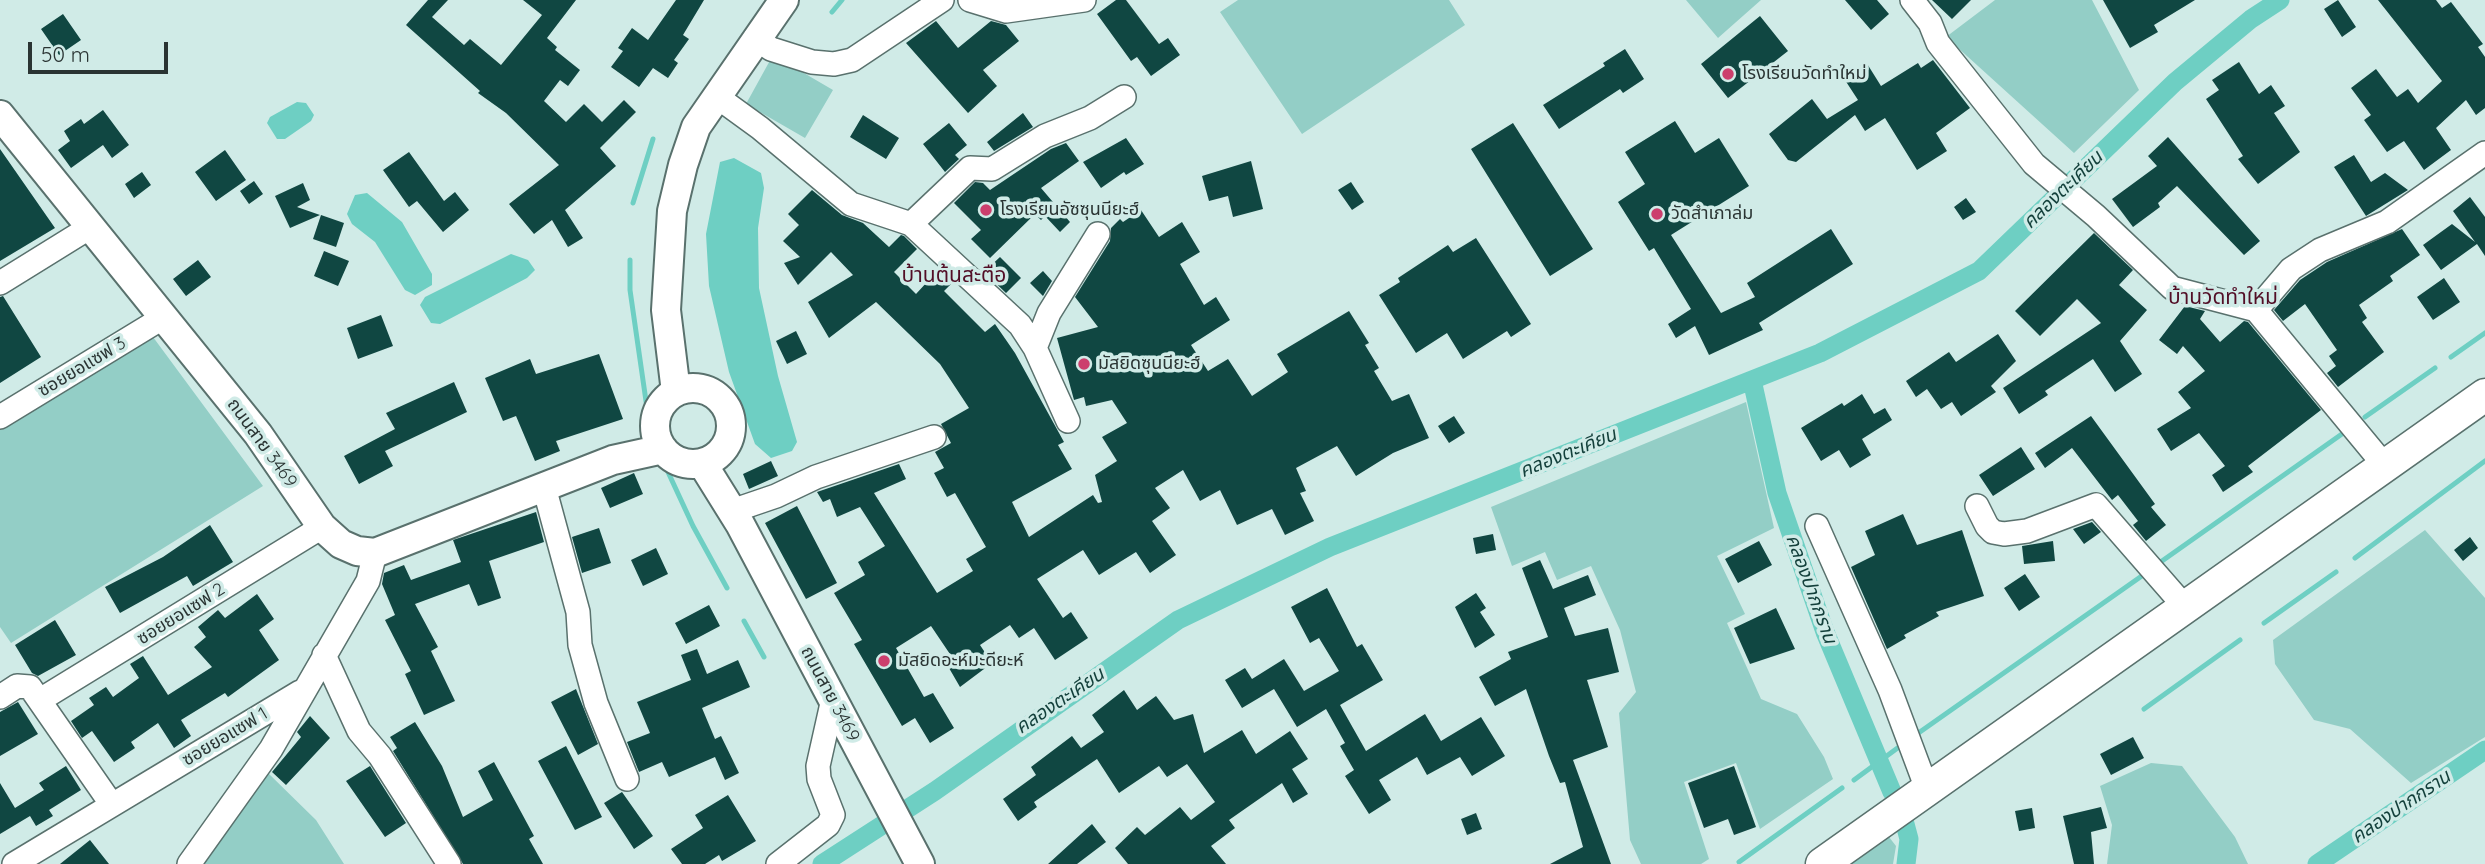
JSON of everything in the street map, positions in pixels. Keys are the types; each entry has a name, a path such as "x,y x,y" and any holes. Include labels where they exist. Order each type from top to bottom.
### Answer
{"main road":[{"path":"1822,864 2485,394"}],"street":[{"path":"686,390 666,310 672,211 683,165 696,127 783,0"},
{"path":"755,38 788,56 812,62 843,62 852,60 942,0"},
{"path":"970,0 1006,11 1084,0"},
{"path":"1912,0 1930,23 1938,43 2034,164 2096,216 2172,288 2256,310 2385,466"},
{"path":"716,96 760,128 850,204 911,224 1020,325 1035,348 1068,421"},
{"path":"911,224 970,168 977,166 992,169 1045,136 1110,108 1124,97"},
{"name":"ถนนสาย 3469","path":"6,132 92,226 258,434 322,527 341,544 357,551 375,553"},
{"path":"2256,310 2301,263 2320,250 2387,222 2485,153"},
{"path":"0,283 92,226"},
{"path":"1035,348 1049,313 1098,234"},
{"name":"ซอยยอแซฟ 3","path":"0,417 164,317"},
{"path":"686,390 721,401 730,419 729,439 708,461 681,463 659,442 655,424 661,406 686,390"},
{"path":"735,515 816,477 934,437"},
{"path":"375,553 659,442"},
{"name":"ถนนสาย 3469","path":"708,461 920,864"},
{"path":"544,486 578,612 583,657 596,703 627,779"},
{"path":"1977,506 1987,526 1993,532 2004,534 2027,531 2096,505 2185,607"},
{"path":"1817,526 1890,690 1927,789"},
{"name":"ซอยยอแซฟ 2","path":"0,697 32,692 322,527"},
{"name":"ซอยยอแซฟ 1","path":"14,864 303,690 368,581 375,553"},
{"path":"324,655 359,731 380,756 449,864"},
{"path":"189,864 271,749 303,690"},
{"path":"32,692 112,805"},
{"path":"778,864 828,825 833,815 819,779 818,766 833,699"}],"shaded area":[{"path":"1238,0 1449,0 1465,25 1302,134 1220,12"},
{"path":"1686,0 1761,0 1718,38"},
{"path":"1995,0 2092,0 2139,90 2074,153 1946,37"},
{"path":"773,55 833,90 805,138 746,104"},
{"path":"297,102 306,103 314,115 311,121 285,139 277,139 267,123 270,117"},
{"path":"734,158 761,173 764,188 758,228 759,288 778,376 797,442 792,451 771,458 755,444 729,372 709,286 706,234 720,162"},
{"path":"367,193 402,222 432,274 432,285 415,295 405,290 375,242 352,224 347,214 355,195"},
{"path":"511,254 528,260 535,270 527,278 440,324 431,323 420,305 425,297"},
{"path":"153,337 263,486 11,643 0,627 0,430"},
{"path":"1746,402 1774,528 1717,556 1745,614 1727,623 1761,699 1797,714 1824,757 1833,779 1760,829 1736,763 1684,782 1709,859 1701,864 1641,864 1630,840 1619,713 1636,692 1620,630 1591,566 1557,580 1545,552 1512,566 1491,507"},
{"path":"2425,530 2485,598 2485,737 2411,783 2350,729 2314,720 2275,664 2273,640"},
{"path":"2151,763 2182,766 2235,837 2248,864 2107,864 2112,825 2100,786"},
{"path":"267,772 316,820 344,864 201,864"},
{"path":"1889,837 1896,846 1893,864 1850,864"}],"building":[{"path":"428,0 448,0 432,17 464,45 470,39 501,65 542,15 523,0 576,0 547,38 557,47 555,50 580,70 568,86 560,80 544,101 566,122 584,104 602,122 624,100 636,112 600,148 616,166 565,210 583,238 568,247 552,220 534,234 509,204 559,165 506,113 478,93 480,91 406,25"},
{"path":"676,0 704,0 683,35 689,39 674,60 678,63 668,78 653,68 639,87 611,67 623,51 618,48 632,28 648,40"},
{"path":"1116,0 1126,0 1159,44 1168,38 1180,55 1151,76 1137,57 1131,61 1097,14"},
{"path":"1845,0 1877,0 1889,14 1871,30"},
{"path":"1932,0 1971,0 1952,19"},
{"path":"2103,0 2195,0 2154,25 2158,32 2130,48"},
{"path":"2338,0 2356,27 2342,37 2324,9"},
{"path":"2378,0 2436,0 2442,8 2451,2 2483,44 2478,47 2485,57 2485,108 2476,115 2466,100 2436,128 2451,150 2424,170 2404,141 2387,152 2364,120 2371,115 2351,88 2376,69 2397,97 2408,89 2418,103 2442,81"},
{"path":"63,14 81,40 59,55 41,29"},
{"path":"1760,16 1788,51 1728,98 1701,64"},
{"path":"936,21 958,48 991,21 1006,25 1019,41 983,70 997,86 968,113 906,43"},
{"path":"1625,49 1644,79 1623,93 1620,89 1559,129 1543,105 1605,66 1603,63"},
{"path":"1933,60 1970,108 1936,133 1947,151 1917,170 1885,118 1865,131 1855,115 1796,162 1788,160 1769,134 1812,99 1827,119 1858,100 1843,77 1866,62 1881,86 1918,63 1921,68"},
{"path":"2239,62 2259,94 2271,85 2285,106 2274,113 2300,152 2258,184 2238,159 2243,156 2206,99 2219,90 2212,80"},
{"path":"103,110 129,145 112,158 103,145 71,168 58,150 70,141 64,131 81,119 84,124"},
{"path":"1023,113 1033,127 994,151 987,142"},
{"path":"863,115 899,138 886,159 850,137"},
{"path":"1675,121 1695,153 1719,138 1749,186 1671,235 1721,313 1755,297 1747,283 1831,229 1853,264 1759,323 1763,330 1709,355 1695,326 1676,338 1668,324 1691,309 1654,248 1649,251 1618,202 1645,184 1625,152"},
{"path":"949,123 967,145 955,155 959,159 945,172 923,144"},
{"path":"1513,123 1593,249 1550,276 1471,149"},
{"path":"2168,137 2260,241 2244,255 2177,186 2158,203 2160,207 2133,227 2112,199 2157,166 2148,156"},
{"path":"1126,138 1144,164 1126,175 1124,172 1101,188 1083,162"},
{"path":"1066,143 1079,161 1041,188 1070,222 1060,232 1045,216 1041,220 1035,214 990,258 971,239 981,230 954,203 975,182 983,183 990,190 1051,149"},
{"path":"0,149 55,228 0,261"},
{"path":"225,150 246,180 216,201 195,172"},
{"path":"409,152 444,201 455,192 469,210 443,232 417,201 409,207 383,170"},
{"path":"2354,155 2371,182 2385,173 2408,190 2366,216 2334,167"},
{"path":"1251,161 1263,209 1233,217 1228,196 1209,201 1202,176"},
{"path":"142,172 151,185 134,198 125,184"},
{"path":"254,181 263,194 249,204 240,191"},
{"path":"1351,182 1364,202 1352,210 1338,190"},
{"path":"303,183 310,200 297,207 320,215 290,228 275,196"},
{"path":"812,190 842,215 863,223 889,247 901,235 904,236 917,249 894,272 916,294 939,269 953,282 944,291 985,332 995,324 1015,353 1064,442 1058,445 1072,469 1012,502 1029,537 1093,495 1098,503 1102,502 1095,475 1117,461 1102,437 1127,423 1112,400 1086,406 1084,397 1074,400 1057,338 1098,327 1075,297 1110,241 1111,228 1120,219 1123,222 1141,210 1159,237 1182,222 1200,252 1180,264 1204,305 1216,297 1230,320 1191,345 1208,371 1228,359 1252,396 1288,372 1277,354 1349,311 1369,343 1365,345 1379,368 1374,371 1392,401 1409,394 1429,438 1393,453 1356,476 1337,446 1296,468 1306,491 1300,493 1314,521 1285,535 1272,509 1237,525 1220,490 1200,501 1183,470 1155,488 1170,508 1152,521 1176,555 1150,573 1136,552 1099,575 1083,550 1037,579 1063,618 1071,612 1088,638 1055,660 1034,628 1019,638 1010,625 980,645 992,663 960,687 949,668 956,663 931,626 896,648 924,697 933,693 954,728 930,743 915,718 902,726 854,644 862,640 834,593 865,575 858,562 885,546 860,507 837,517 830,499 823,502 817,492 899,464 906,479 874,493 937,593 973,571 966,559 986,547 955,493 947,497 934,473 944,468 935,452 951,443 941,424 969,408 940,364 876,302 829,338 808,302 853,275 831,252 798,285 784,263 800,257 783,241 799,225 788,214"},
{"path":"2470,197 2485,217 2485,256 2477,244 2441,270 2423,245 2452,224 2475,242 2453,211"},
{"path":"1966,198 1976,212 1963,220 1954,207"},
{"path":"321,215 344,223 336,247 313,239"},
{"path":"2402,229 2420,255 2390,276 2393,281 2359,305 2367,318 2362,322 2384,352 2338,387 2327,373 2336,366 2329,356 2337,350 2305,304 2283,321 2274,310 2300,280 2327,262"},
{"path":"2094,233 2133,270 2119,285 2147,310 2120,341 2142,374 2115,392 2093,359 2045,391 2048,395 2019,414 2003,388 2101,323 2077,299 2040,336 2015,311"},
{"path":"1476,238 1531,324 1511,337 1507,331 1463,359 1447,333 1416,353 1379,295 1400,282 1398,278 1448,245 1453,252"},
{"path":"324,251 349,261 338,286 314,276"},
{"path":"1000,257 1021,278 1006,293 984,272"},
{"path":"198,260 211,277 186,296 173,279"},
{"path":"1043,271 1052,281 1043,296 1030,283"},
{"path":"2444,278 2460,302 2433,320 2417,297"},
{"path":"3,296 41,357 0,383 0,297"},
{"path":"2185,306 2205,311 2200,319 2220,342 2244,321 2248,322 2321,410 2248,466 2253,472 2223,492 2212,475 2225,466 2199,433 2171,451 2157,429 2191,408 2178,392 2205,371 2183,346 2177,354 2159,340"},
{"path":"381,315 393,346 358,359 347,328"},
{"path":"796,331 807,354 787,364 776,341"},
{"path":"1998,334 2016,361 1991,386 1996,392 1961,416 1952,402 1941,409 1927,389 1916,397 1906,381 1949,352 1956,362"},
{"path":"599,354 623,419 556,441 560,451 535,461 516,416 503,421 485,378 530,359 536,374"},
{"path":"454,382 467,412 385,451 393,466 359,484 344,456 395,429 386,413"},
{"path":"1862,394 1874,414 1885,408 1892,420 1862,439 1871,455 1850,468 1839,450 1821,461 1801,428"},
{"path":"1454,416 1465,433 1449,443 1438,426"},
{"path":"2091,416 2155,504 2151,507 2166,525 2146,541 2133,525 2138,521 2118,495 2112,500 2072,448 2045,468 2035,453"},
{"path":"2021,447 2035,469 1993,496 1979,475"},
{"path":"771,461 778,476 749,489 743,474"},
{"path":"634,473 643,494 610,508 601,488"},
{"path":"797,506 837,583 806,599 765,523"},
{"path":"536,512 544,542 489,561 501,598 478,606 469,584 415,604 438,647 431,651 455,701 424,715 405,674 411,671 385,620 395,615 382,584 384,573 404,565 411,580 461,562 453,540"},
{"path":"1903,514 1917,545 1962,530 1984,596 1936,612 1939,616 1904,635 1906,638 1887,649 1851,567 1875,555 1865,531"},
{"path":"2092,522 2101,532 2084,544 2073,529"},
{"path":"210,525 233,562 193,586 187,576 120,613 105,587 163,557"},
{"path":"599,528 611,563 582,573 572,537"},
{"path":"1493,534 1496,550 1476,554 1473,538"},
{"path":"2470,537 2478,548 2463,561 2454,550"},
{"path":"1759,541 1772,565 1738,583 1725,559"},
{"path":"2053,541 2055,561 2024,564 2022,546"},
{"path":"656,548 668,574 643,586 631,560"},
{"path":"1540,560 1553,589 1588,575 1596,595 1564,608 1575,636 1608,628 1619,672 1587,680 1608,747 1573,760 1611,864 1550,864 1583,847 1565,782 1560,783 1526,689 1495,706 1479,677 1511,659 1508,652 1548,637 1522,568"},
{"path":"2025,574 2040,597 2019,611 2004,588"},
{"path":"1327,588 1357,647 1362,644 1383,680 1340,705 1366,751 1425,714 1441,741 1481,717 1505,756 1472,776 1460,757 1427,775 1417,757 1379,780 1391,800 1369,814 1345,776 1354,770 1340,746 1345,743 1326,709 1297,727 1274,689 1242,708 1225,680 1245,668 1252,679 1284,659 1304,691 1339,671 1319,638 1310,643 1291,607"},
{"path":"1476,593 1486,608 1480,612 1495,635 1475,648 1455,607"},
{"path":"257,594 274,619 259,630 279,660 228,697 225,693 181,720 191,736 174,748 158,723 131,742 135,748 114,762 92,731 82,738 71,721 94,705 89,698 106,687 113,697 139,678 130,664 143,656 168,695 212,667 194,647 206,637 198,627 218,610 225,618"},
{"path":"709,605 720,626 686,644 675,623"},
{"path":"1776,608 1795,649 1750,664 1734,628"},
{"path":"55,620 76,655 38,676 32,673 15,645"},
{"path":"697,649 707,674 738,660 750,687 702,708 715,739 721,736 739,773 725,780 715,757 669,777 662,762 639,772 627,742 650,733 637,702 691,680 681,655"},
{"path":"576,689 598,744 578,755 551,702"},
{"path":"1124,690 1137,710 1156,696 1174,720 1193,714 1204,753 1242,730 1256,754 1290,731 1308,759 1292,769 1308,794 1293,803 1282,783 1229,820 1235,828 1211,846 1226,864 1128,864 1115,848 1137,827 1145,835 1180,807 1191,820 1215,802 1187,764 1167,777 1159,766 1119,793 1097,759 1034,802 1037,807 1018,821 1003,799 1036,775 1031,767 1072,736 1081,748 1104,732 1092,715"},
{"path":"18,702 38,734 0,756 0,712"},
{"path":"310,716 330,738 286,785 272,772 301,737 297,732"},
{"path":"415,722 442,766 463,817 493,800 478,771 494,762 534,836 529,839 543,864 463,864 393,751 397,748 390,737"},
{"path":"2133,737 2144,758 2111,775 2100,754"},
{"path":"566,746 602,817 575,830 538,761"},
{"path":"66,766 81,790 49,810 53,816 36,826 30,816 0,834 0,783 15,808 44,790 39,783"},
{"path":"370,766 406,823 385,837 346,781"},
{"path":"1734,766 1756,827 1734,835 1728,819 1704,828 1688,783"},
{"path":"622,792 653,836 634,849 604,803"},
{"path":"728,795 756,841 722,861 719,855 705,864 682,864 671,849 703,828 695,815"},
{"path":"2101,807 2107,828 2091,832 2094,864 2074,864 2063,816"},
{"path":"2032,808 2035,828 2019,831 2015,811"},
{"path":"1476,813 1482,829 1467,835 1461,819"},
{"path":"1092,824 1106,842 1077,864 1048,864"},
{"path":"90,840 109,864 60,864"}],"waterway":[{"path":"832,12 842,0"},
{"name":"คลองตะเคียน","path":"822,864 935,791 1178,620 1330,547 1820,353 1979,271 2175,82 2251,19 2280,0"},
{"path":"633,203 653,139"},
{"path":"630,260 630,290 647,408"},
{"path":"2451,357 2485,333"},
{"path":"2365,417 2435,368"},
{"name":"คลองปากกราน","path":"1752,380 1777,493 1825,632 1892,792"},
{"path":"2162,561 2349,429"},
{"path":"2355,558 2485,461"},
{"path":"668,472 693,526 727,588"},
{"path":"2264,623 2336,572"},
{"path":"1917,734 2146,573"},
{"path":"744,621 764,657"},
{"path":"2144,709 2240,640"},
{"name":"คลองปากกราน","path":"1854,780 1903,744"},
{"name":"คลองปากกราน","path":"2317,864 2485,750"},
{"path":"1739,862 1842,788"},
{"name":"คลองปากกราน","path":"1905,824 1909,839 1906,864"}],"place":[{"name":"โรงเรียนวัดทำใหม่","path":"1728,74"},
{"name":"โรงเรียนอัซซุนนียะฮ์","path":"986,210"},
{"name":"วัดสำเภาล่ม","path":"1657,214"},
{"name":"มัสยิดซุนนียะฮ์","path":"1084,364"},
{"name":"มัสยิดอะห์มะดียะห์","path":"884,661"}],"district":[{"name":"บ้านต้นสะตือ","path":"954,276"},
{"name":"บ้านวัดทำใหม่","path":"2223,298"}]}
